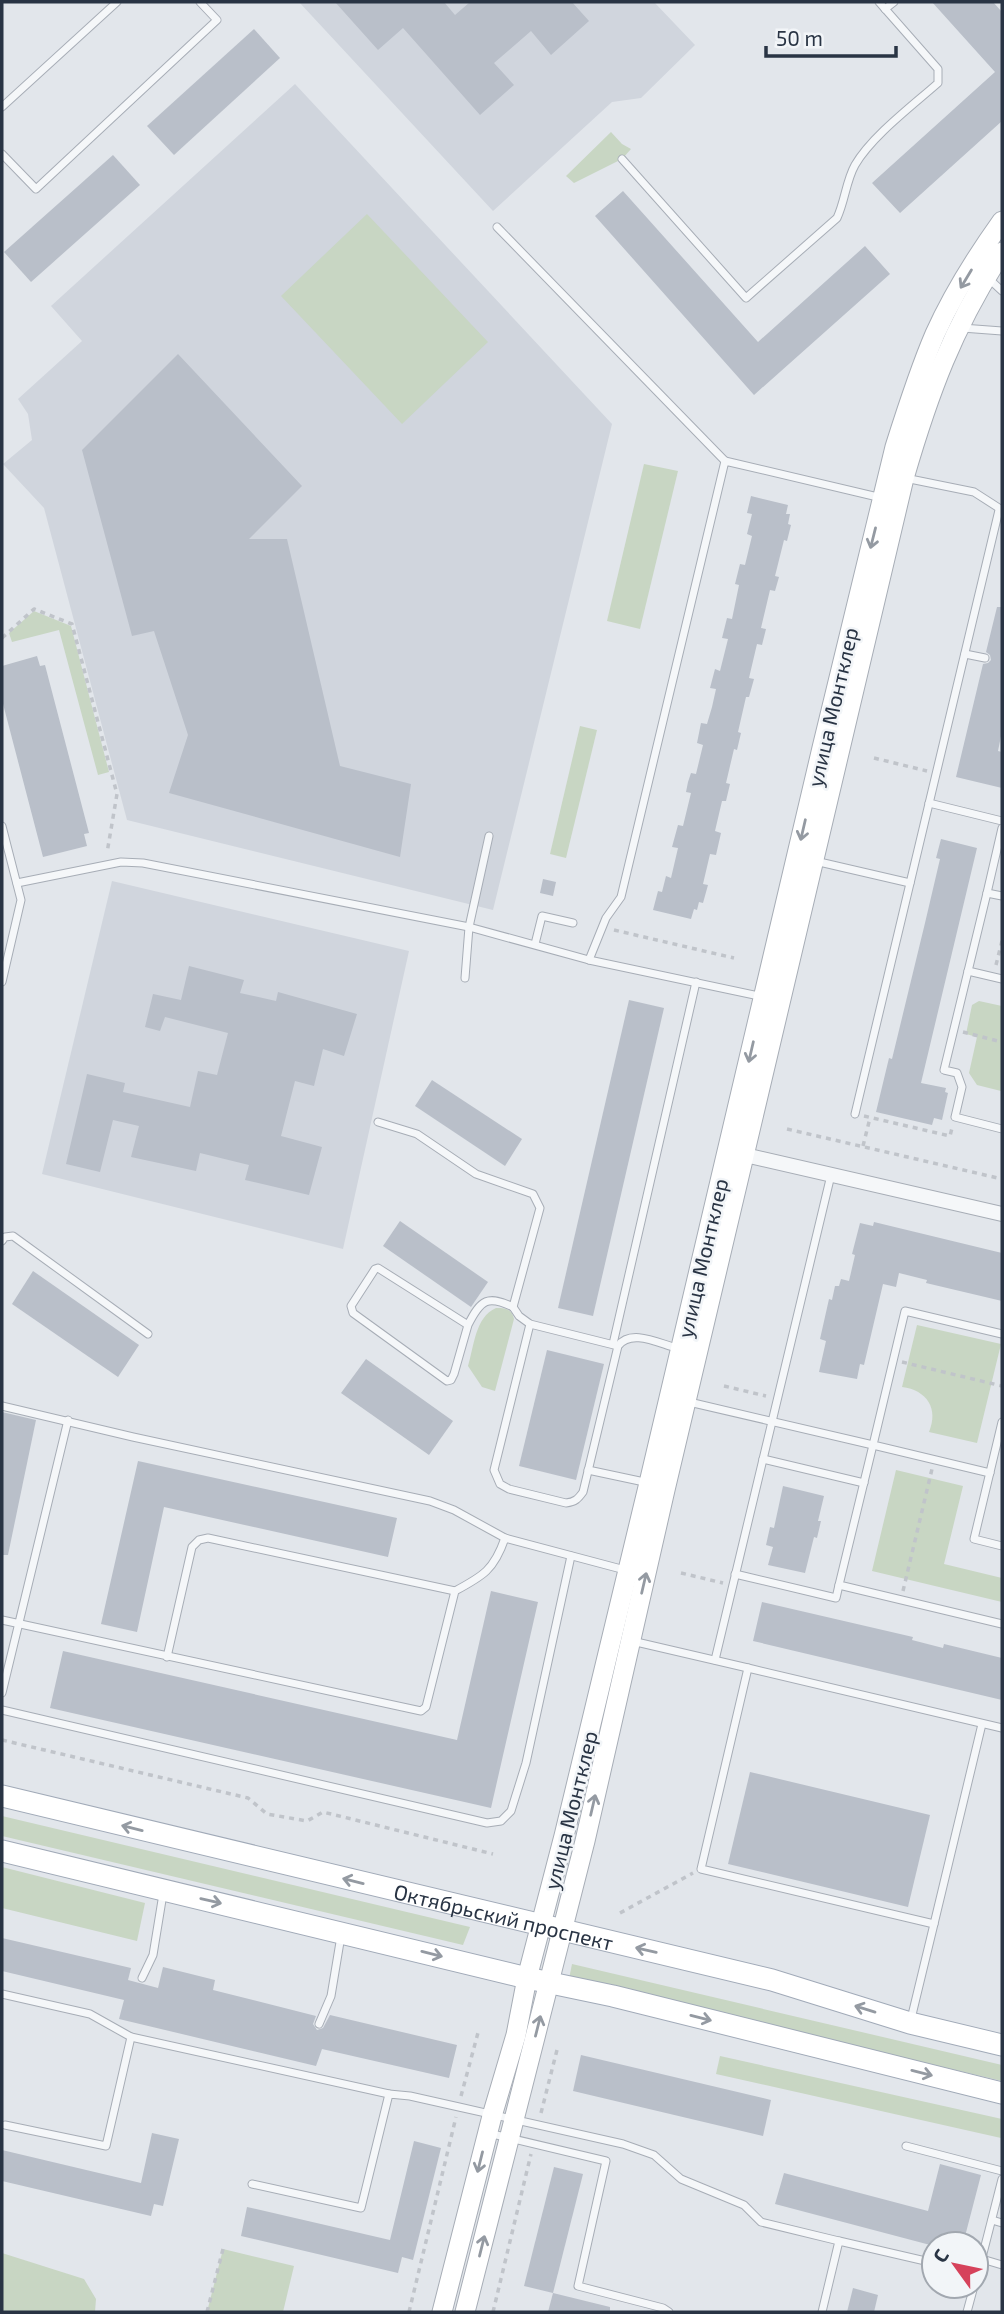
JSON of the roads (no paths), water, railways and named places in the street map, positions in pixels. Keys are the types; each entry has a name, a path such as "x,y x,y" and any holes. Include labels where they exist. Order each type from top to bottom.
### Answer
{"main road":[{"name":"Октябрьский проспект","path":"2,1796 772,1980 910,2023 1002,2045"},
{"path":"2,1851 1002,2093"}],"street":[{"name":"улица Монтклер","path":"442,2312 516,2035 527,1978 649,1483 883,498 909,402 936,331 1002,221"},
{"name":"улица Монтклер","path":"465,2312 563,1930 904,478 928,398 958,327 1002,252"},
{"path":"745,1155 1002,1214"}],"lane":[{"path":"2,107 117,2"},
{"path":"2,154 36,189 217,20 200,2"},
{"path":"622,159 746,298 837,218 853,168 867,148 938,83 938,69 879,2"},
{"path":"886,9 894,2"},
{"path":"497,227 725,461 883,498"},
{"path":"986,276 1002,291"},
{"path":"958,327 1002,331"},
{"path":"589,960 606,918 621,897 725,461"},
{"path":"855,1114 1001,510 974,492 904,478"},
{"path":"965,654 985,658"},
{"path":"929,803 1002,821"},
{"path":"2,826 21,900 2,982"},
{"path":"1002,828 999,857 987,892 944,1070 957,1073 962,1087 955,1117 1002,1129"},
{"path":"465,978 470,927 489,836"},
{"path":"815,861 910,883"},
{"path":"17,883 121,862 143,863 470,927 589,960 764,997"},
{"path":"987,892 1002,896"},
{"path":"535,944 542,916 573,923"},
{"path":"968,971 1002,979"},
{"path":"530,1324 494,1470 500,1484 509,1489 566,1503 578,1499 583,1492 696,982"},
{"path":"377,1122 417,1135 476,1174 528,1191 537,1198 540,1208 513,1307"},
{"path":"715,1660 831,1174"},
{"path":"2,1241 5,1237 13,1236 148,1334"},
{"path":"468,1325 378,1268 351,1306 353,1313 447,1381 451,1380 454,1374 472,1317 487,1301 496,1299 513,1307 519,1316 530,1324 616,1345 632,1336 680,1349"},
{"path":"736,1574 836,1598 905,1311 1002,1334"},
{"path":"686,1401 990,1473"},
{"path":"2,1405 133,1437 430,1501 454,1510 505,1538 627,1571"},
{"path":"2,1693 68,1420"},
{"path":"1002,1422 974,1539 1002,1546"},
{"path":"763,1459 864,1483"},
{"path":"588,1470 649,1483"},
{"path":"167,1657 192,1546 198,1540 208,1538 455,1591 485,1575 500,1554 505,1538"},
{"path":"2,1710 487,1823 501,1821 512,1811 526,1762 571,1556"},
{"path":"839,1585 1002,1624"},
{"path":"2,1620 421,1711 426,1707 455,1591"},
{"path":"630,1640 1002,1728"},
{"path":"748,1668 701,1869 934,1924"},
{"path":"910,2023 982,1724"},
{"path":"142,1978 153,1955 164,1890"},
{"path":"319,2024 331,1996 342,1932"},
{"path":"2,1994 90,2014 131,2037 459,2107 512,2129 534,2145 606,2161 578,2286 663,2308 669,2312"},
{"path":"5,2125 106,2147 131,2037"},
{"path":"252,2184 361,2208 389,2094"},
{"path":"488,2133 538,2125 623,2144 654,2154 681,2179 744,2205 761,2222 920,2260"},
{"path":"906,2146 1002,2171"},
{"path":"989,2230 1002,2179"},
{"path":"992,2220 1002,2223"},
{"path":"822,2312 839,2241"}]}
